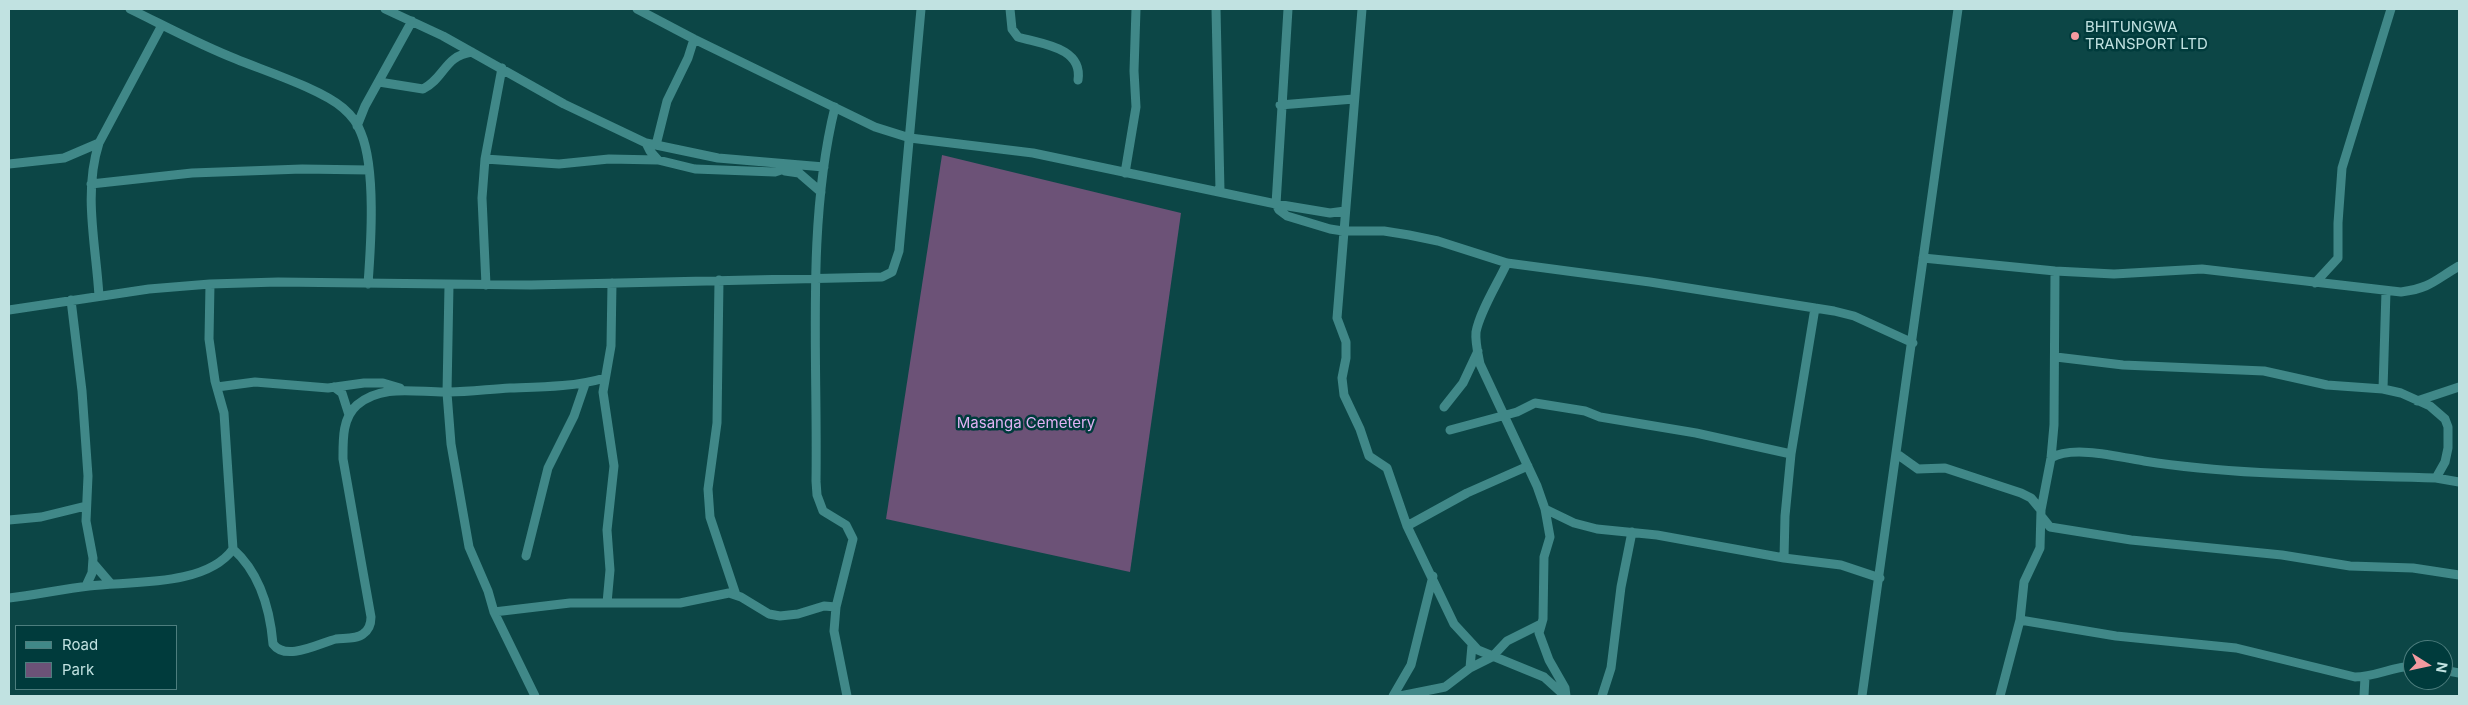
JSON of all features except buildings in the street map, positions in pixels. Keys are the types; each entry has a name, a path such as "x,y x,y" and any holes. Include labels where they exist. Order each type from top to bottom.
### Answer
{"street":[{"path":"130,9 342,107 357,126 367,153 371,246 368,284"},
{"path":"385,9 472,52 564,104 646,143 718,158 824,168"},
{"path":"638,9 694,39 875,127 910,138 1033,153 1276,204 1330,212 1345,211"},
{"path":"9,310 99,296 210,284 278,282 486,285 817,280 882,277 892,272 899,251 902,233 921,9"},
{"path":"1010,9 1014,33 1018,37 1056,47 1070,55 1078,68 1078,80"},
{"path":"1125,173 1136,107 1134,71 1136,9"},
{"path":"1216,9 1220,191"},
{"path":"1288,9 1280,105 1276,204 1279,210 1287,216 1343,231 1384,231 1409,234 1438,241 1507,263 1650,282 1815,308 1854,316 1913,343"},
{"path":"1362,9 1354,98 1353,139 1343,231 1337,318 1346,342 1342,378 1344,394 1360,429 1369,456 1387,468 1407,526 1433,576 1445,609 1454,624 1472,645 1492,657 1544,677 1566,696"},
{"path":"1862,696 1913,343 1958,9"},
{"path":"2315,283 2338,258 2338,223 2342,168 2391,9"},
{"path":"357,126 364,106 379,82 400,39 412,21"},
{"path":"99,296 92,236 91,184 94,158 99,143 162,25"},
{"path":"656,145 666,101 688,58 694,39"},
{"path":"379,82 424,89 434,82 448,63 460,54 472,52"},
{"path":"486,285 482,217 485,159 502,68"},
{"path":"1280,105 1354,98"},
{"path":"835,107 828,135 821,192 817,280 817,495 824,511 846,525 853,539 836,607 835,647 847,696"},
{"path":"9,164 64,158 99,143"},
{"path":"646,143 658,160"},
{"path":"485,159 559,164 609,159 658,160 695,169 783,171 799,173 821,192"},
{"path":"783,171 797,166"},
{"path":"91,184 192,173 369,170"},
{"path":"1923,258 2055,271 2128,274 2202,269 2386,291 2420,289 2433,284 2459,266"},
{"path":"1507,263 1480,319 1476,333 1478,350 1480,364 1528,466 1545,509 1550,537 1544,557 1543,619 1540,633 1549,660 1565,688 1566,696"},
{"path":"2000,696 2020,620 2024,582 2040,548 2041,513 2052,458 2056,357 2055,271"},
{"path":"719,280 717,423 708,488 712,523 725,557 736,595"},
{"path":"606,603 610,570 607,530 614,466 604,408 605,378 611,346 612,283"},
{"path":"210,284 210,339 217,387 224,412 233,549 250,567 259,584 267,606 273,644 276,648 285,651 306,650 333,640 362,636 368,629 370,617 343,459 343,440 349,415 357,405 369,398 389,391 447,392 585,384 605,378"},
{"path":"450,285 447,392 451,444 468,547 482,576 494,612 535,696"},
{"path":"2383,389 2386,291"},
{"path":"71,300 85,429 88,486 86,521 93,563 86,586"},
{"path":"1784,558 1790,454 1815,308"},
{"path":"1444,407 1463,383 1478,350"},
{"path":"2056,357 2123,365 2264,371 2327,385 2383,389 2401,393 2439,413 2445,419 2449,437 2445,462 2436,478"},
{"path":"217,387 255,382 334,387 364,383 383,383 406,390"},
{"path":"526,556 548,468 574,416 585,384"},
{"path":"334,387 342,393 349,415"},
{"path":"2418,401 2459,387"},
{"path":"1450,430 1517,412 1535,403 1560,406 1600,416 1696,433 1790,454"},
{"path":"2052,458 2059,454 2082,452 2202,468 2436,478 2459,482"},
{"path":"1897,454 1918,469 1945,468 2021,493 2031,498 2050,527 2131,540 2282,555 2350,566 2413,568 2459,575"},
{"path":"1407,526 1467,493 1528,466"},
{"path":"9,520 42,517 86,506"},
{"path":"1545,509 1574,523 1597,529 1657,535 1784,558 1841,565 1880,578"},
{"path":"1602,696 1613,661 1620,595 1632,532"},
{"path":"9,598 86,586 153,583 180,578 212,566 233,549"},
{"path":"93,563 111,584"},
{"path":"1393,696 1411,665 1433,576"},
{"path":"494,612 543,605 606,603 680,604 719,595 736,595 769,614 780,616 791,616 824,606 836,607"},
{"path":"2020,620 2116,636 2236,648 2327,671 2365,677 2394,667 2403,667"},
{"path":"1400,696 1445,687 1470,668 1492,657 1507,641 1541,624"},
{"path":"1470,668 1472,645"},
{"path":"2364,696 2365,677"}],"green space":[{"name":"Masanga Cemetery","path":"942,155 1181,213 1130,572 886,519"}],"place":[{"name":"BHITUNGWA TRANSPORT LTD","path":"2075,36"}]}
